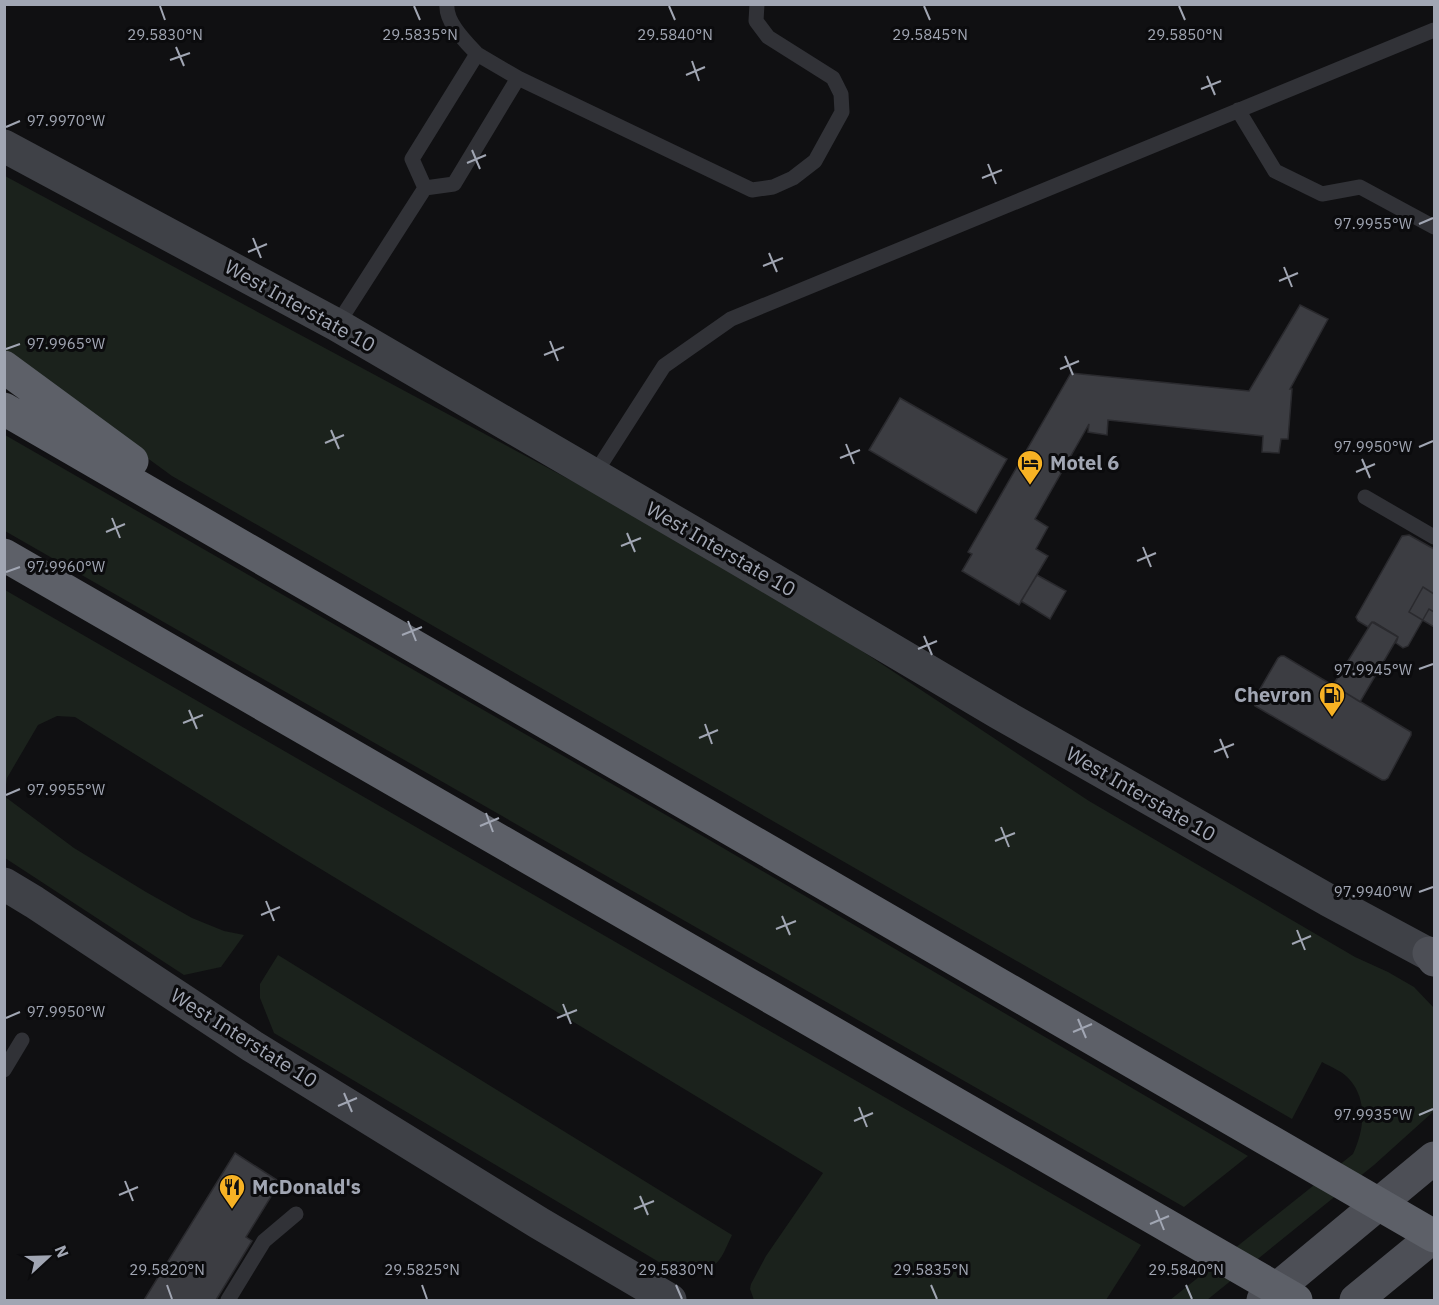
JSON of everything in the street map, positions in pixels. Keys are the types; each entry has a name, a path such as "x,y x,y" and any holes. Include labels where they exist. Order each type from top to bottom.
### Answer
{"highway":[{"path":"4,367 258,555"},
{"path":"4,409 1434,1236"},
{"path":"4,555 1296,1300"}],"main road":[{"path":"1263,1300 1434,1158"},
{"path":"1356,1300 1434,1236"}],"street":[{"name":"West Interstate 10","path":"4,146 337,325 1009,719 1433,957"},
{"name":"West Interstate 10","path":"4,884 252,1046 539,1223 670,1300"}],"lane":[{"path":"447,4 447,10 456,31 477,54 518,78 752,190 773,187 793,178 815,161 842,112 841,94 833,78 768,37 756,21 757,4"},
{"path":"594,475 664,366 731,319 1434,30"},
{"path":"425,188 412,159 477,54"},
{"path":"337,325 425,188 454,184 518,78"},
{"path":"1238,110 1275,171 1323,194 1360,187 1434,227"},
{"path":"1365,497 1434,537"},
{"path":"4,1070 22,1040"},
{"path":"228,1300 264,1241 296,1214"}],"shaded area":[{"path":"5,176 747,575 1089,801 1355,957 1414,987 1434,1008 1434,1111 1374,1165 1207,1300 1170,1300 1353,1154 1362,1126 1362,1107 1356,1088 1347,1077 1322,1062 1292,1119 172,476 5,354"},
{"path":"5,435 706,838 1248,1156 1184,1207 5,531"},
{"path":"5,590 1141,1245 1106,1300 754,1300 750,1289 751,1284 766,1256 823,1173 291,851 75,717 57,716 38,725 7,778 5,791"},
{"path":"4,796 74,848 146,892 192,918 224,931 244,935 221,967 184,975 5,858"},
{"path":"278,955 732,1235 720,1259 706,1269 689,1272 674,1271 274,1033 260,998 260,984"}],"building":[{"name":"Motel 6","path":"1300,305 1328,319 1290,389 1292,389 1288,439 1281,439 1279,453 1262,452 1263,436 1108,420 1107,435 1088,432 1089,424 1035,519 1048,527 1036,549 1048,556 1019,605 962,571 972,554 968,552 1071,373 1249,391"},
{"path":"900,398 1007,459 976,513 869,450"},
{"path":"1409,535 1434,549 1434,612 1429,609 1408,646 1403,648 1396,643 1397,636 1374,622 1368,627 1356,617 1402,536"},
{"path":"1037,575 1066,591 1050,619 1021,601"},
{"path":"1423,587 1434,594 1434,627 1409,612"},
{"path":"1372,622 1398,637 1360,702 1333,685"},
{"name":"Chevron","path":"1281,656 1411,732 1388,778 1382,780 1255,706 1253,701"},
{"name":"McDonald's","path":"235,1153 280,1182 246,1237 252,1241 216,1300 144,1300"}],"place":[{"name":"Motel 6","path":"1030,486"},
{"name":"Chevron","path":"1332,718"},
{"name":"McDonald's","path":"232,1210"}]}
